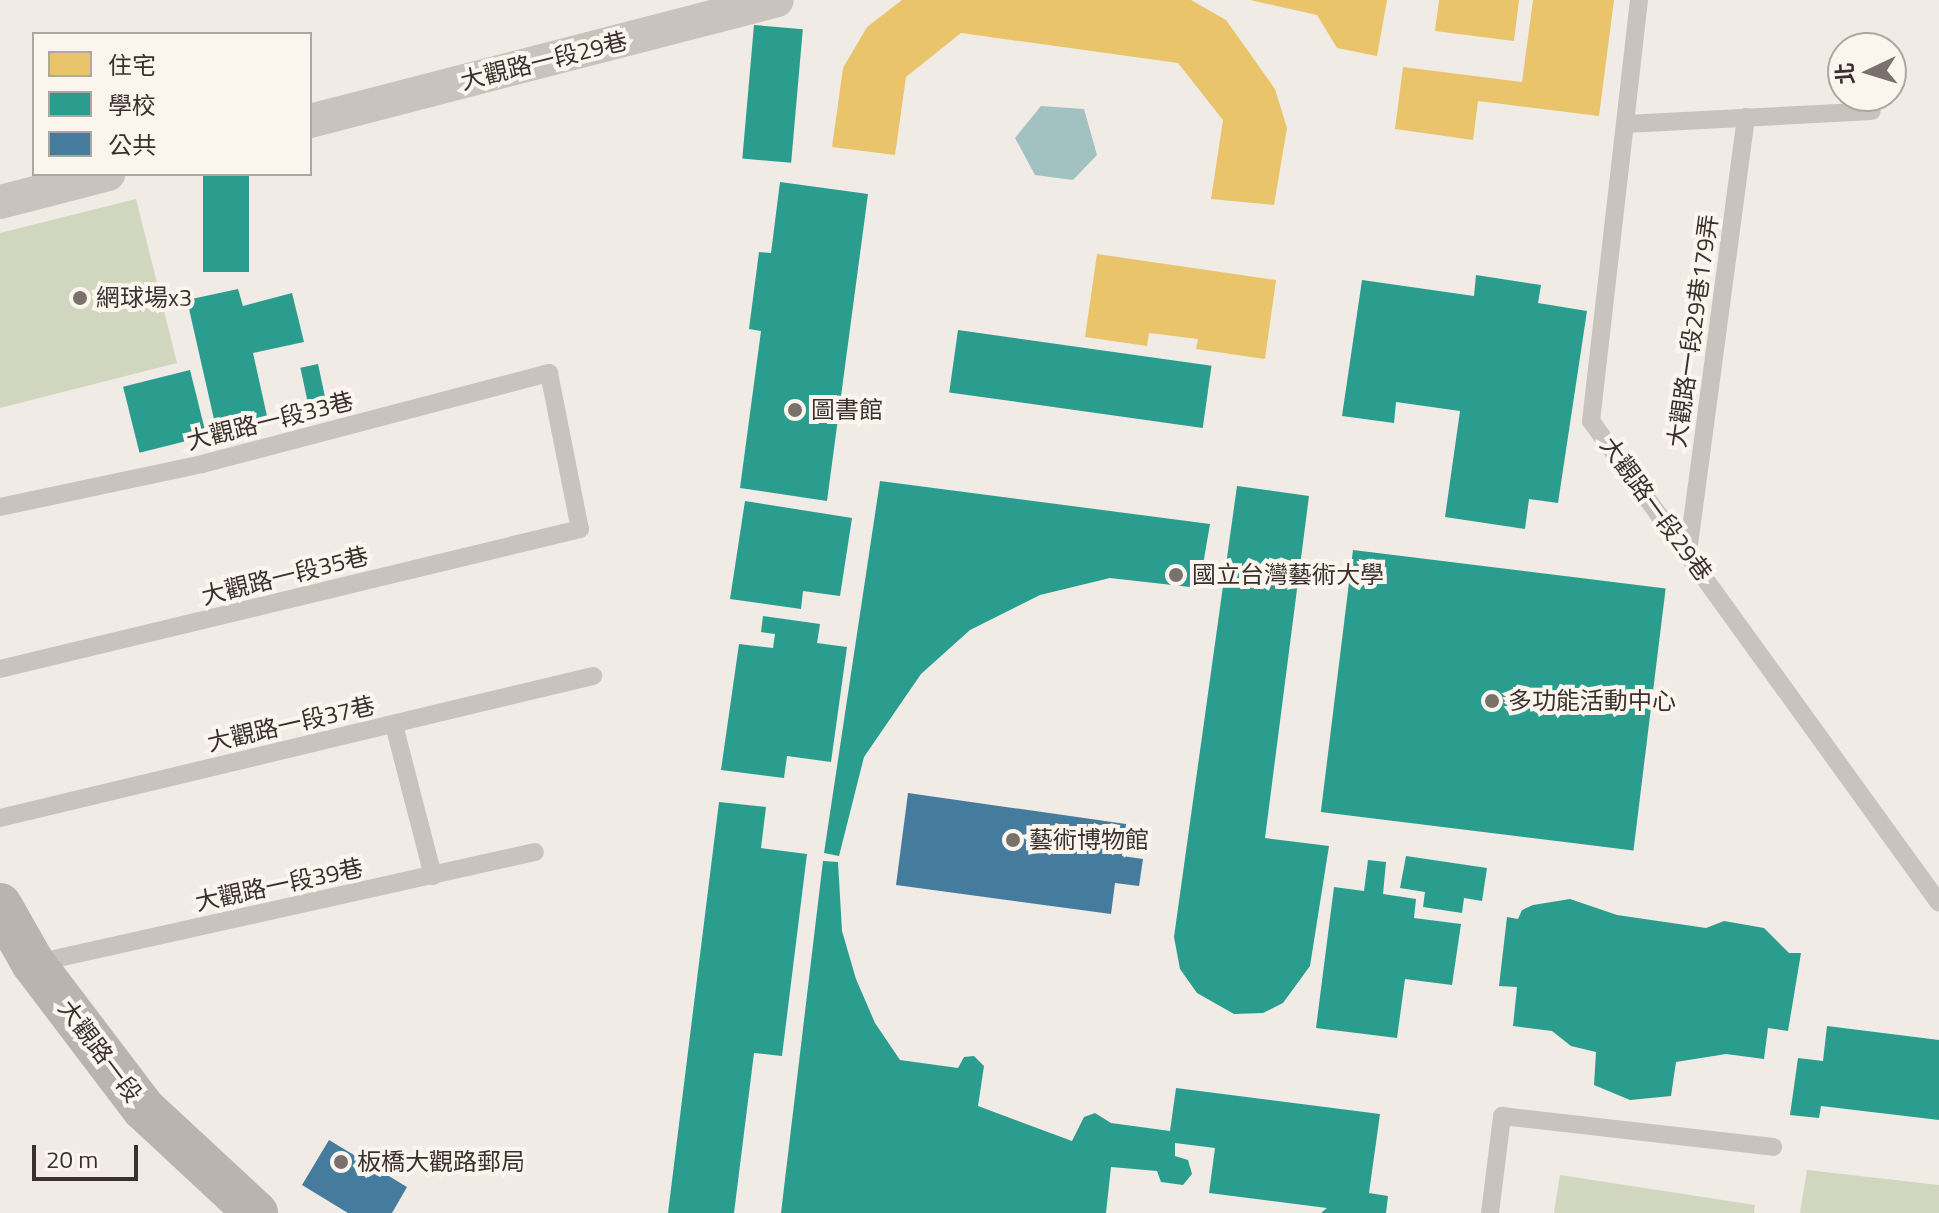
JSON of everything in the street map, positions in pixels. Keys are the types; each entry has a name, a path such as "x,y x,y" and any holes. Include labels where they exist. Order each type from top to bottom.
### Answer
{"main road":[{"name":"大觀路一段","path":"0,905 33,963 144,1109 256,1213"}],"street":[{"name":"大觀路一段29巷","path":"312,120 777,0"},
{"path":"0,202 100,176"}],"lane":[{"name":"大觀路一段29巷","path":"1639,0 1591,421 1939,903"},
{"path":"1626,124 1851,112"},
{"name":"大觀路一段29巷179弄","path":"1688,552 1746,117"},
{"name":"大觀路一段33巷","path":"0,507 202,464 549,373 580,529"},
{"name":"大觀路一段35巷","path":"0,669 580,529"},
{"name":"大觀路一段37巷","path":"0,818 593,676"},
{"path":"394,725 433,876"},
{"name":"大觀路一段39巷","path":"33,963 535,852"},
{"path":"1490,1213 1502,1116 1773,1147"}],"green space":[{"name":"網球場x3","path":"136,199 177,363 0,408 0,233"},
{"path":"1807,1170 1939,1185 1939,1213 1800,1213"},
{"path":"1560,1175 1755,1205 1754,1213 1554,1213"}],"water":[{"path":"1041,106 1084,109 1097,155 1073,180 1035,175 1015,138"}],"building: 住宅":[{"path":"902,0 1191,0 1226,20 1275,89 1287,128 1274,205 1211,199 1223,120 1178,63 961,33 906,77 895,155 832,147 843,68 867,27"},
{"path":"1250,0 1387,0 1377,56 1337,48 1317,15"},
{"path":"1439,0 1519,0 1514,41 1435,31"},
{"path":"1533,0 1614,0 1599,116 1478,101 1473,140 1395,129 1403,67 1522,82"},
{"path":"1097,254 1276,280 1265,359 1196,349 1198,339 1149,333 1147,346 1085,337"}],"building: 學校":[{"path":"754,25 803,29 791,163 742,158"},
{"path":"203,176 249,176 249,272 203,272"},
{"name":"圖書館","path":"780,182 868,194 827,501 740,488 761,331 749,329 759,252 771,253"},
{"path":"1476,275 1541,285 1538,303 1587,311 1558,503 1529,499 1525,529 1445,517 1460,411 1396,402 1394,423 1342,416 1362,280 1474,296"},
{"path":"238,289 243,306 292,293 304,342 253,353 269,425 218,437 187,300"},
{"path":"958,330 1212,366 1203,428 949,392"},
{"path":"318,364 328,411 310,415 300,368"},
{"path":"190,370 206,436 140,453 123,387"},
{"path":"880,481 1210,524 1199,588 1110,578 1040,595 970,630 921,674 864,757 839,856 824,853"},
{"path":"1237,486 1309,496 1265,838 1329,846 1310,966 1283,1003 1263,1013 1234,1014 1197,993 1180,969 1174,937"},
{"path":"745,501 852,518 840,596 803,591 801,609 730,599"},
{"name":"多功能活動中心","path":"1353,550 1666,588 1633,850 1321,812"},
{"path":"763,616 820,624 817,643 847,647 831,762 787,756 784,778 721,770 739,644 773,648 775,634 761,632"},
{"path":"719,802 766,807 761,848 807,854 782,1056 754,1053 734,1213 668,1213"},
{"path":"1406,856 1487,868 1482,901 1464,898 1462,913 1423,907 1425,892 1400,888"},
{"path":"1368,860 1386,862 1383,894 1416,899 1414,918 1461,924 1452,985 1405,979 1397,1038 1316,1028 1334,887 1364,891"},
{"path":"823,861 838,862 842,931 856,979 875,1023 900,1060 958,1068 964,1057 974,1056 984,1066 978,1106 1072,1141 1084,1117 1095,1113 1111,1123 1170,1131 1176,1088 1380,1114 1369,1193 1388,1196 1386,1213 1321,1213 1327,1208 1209,1193 1215,1148 1175,1143 1175,1156 1188,1160 1192,1174 1183,1185 1161,1182 1157,1171 1111,1167 1106,1213 781,1213"},
{"path":"1570,899 1617,915 1706,928 1724,921 1764,928 1789,953 1801,953 1788,1031 1768,1028 1764,1059 1726,1054 1676,1062 1671,1096 1630,1100 1594,1085 1596,1052 1571,1046 1552,1031 1513,1026 1517,987 1499,986 1507,917 1518,919 1522,910 1533,905"},
{"path":"1827,1026 1939,1040 1939,1120 1821,1106 1819,1118 1790,1115 1798,1058 1823,1061"}],"building: 公共":[{"name":"藝術博物館","path":"908,793 1126,824 1122,856 1143,859 1139,886 1115,883 1111,914 896,885"},
{"name":"板橋大觀路郵局","path":"329,1140 407,1187 392,1213 348,1213 302,1185"}],"place":[{"name":"網球場x3","path":"80,298"},
{"name":"圖書館","path":"795,410"},
{"name":"國立台灣藝術大學","path":"1176,575"},
{"name":"多功能活動中心","path":"1492,701"},
{"name":"藝術博物館","path":"1013,840"},
{"name":"板橋大觀路郵局","path":"341,1162"}]}
